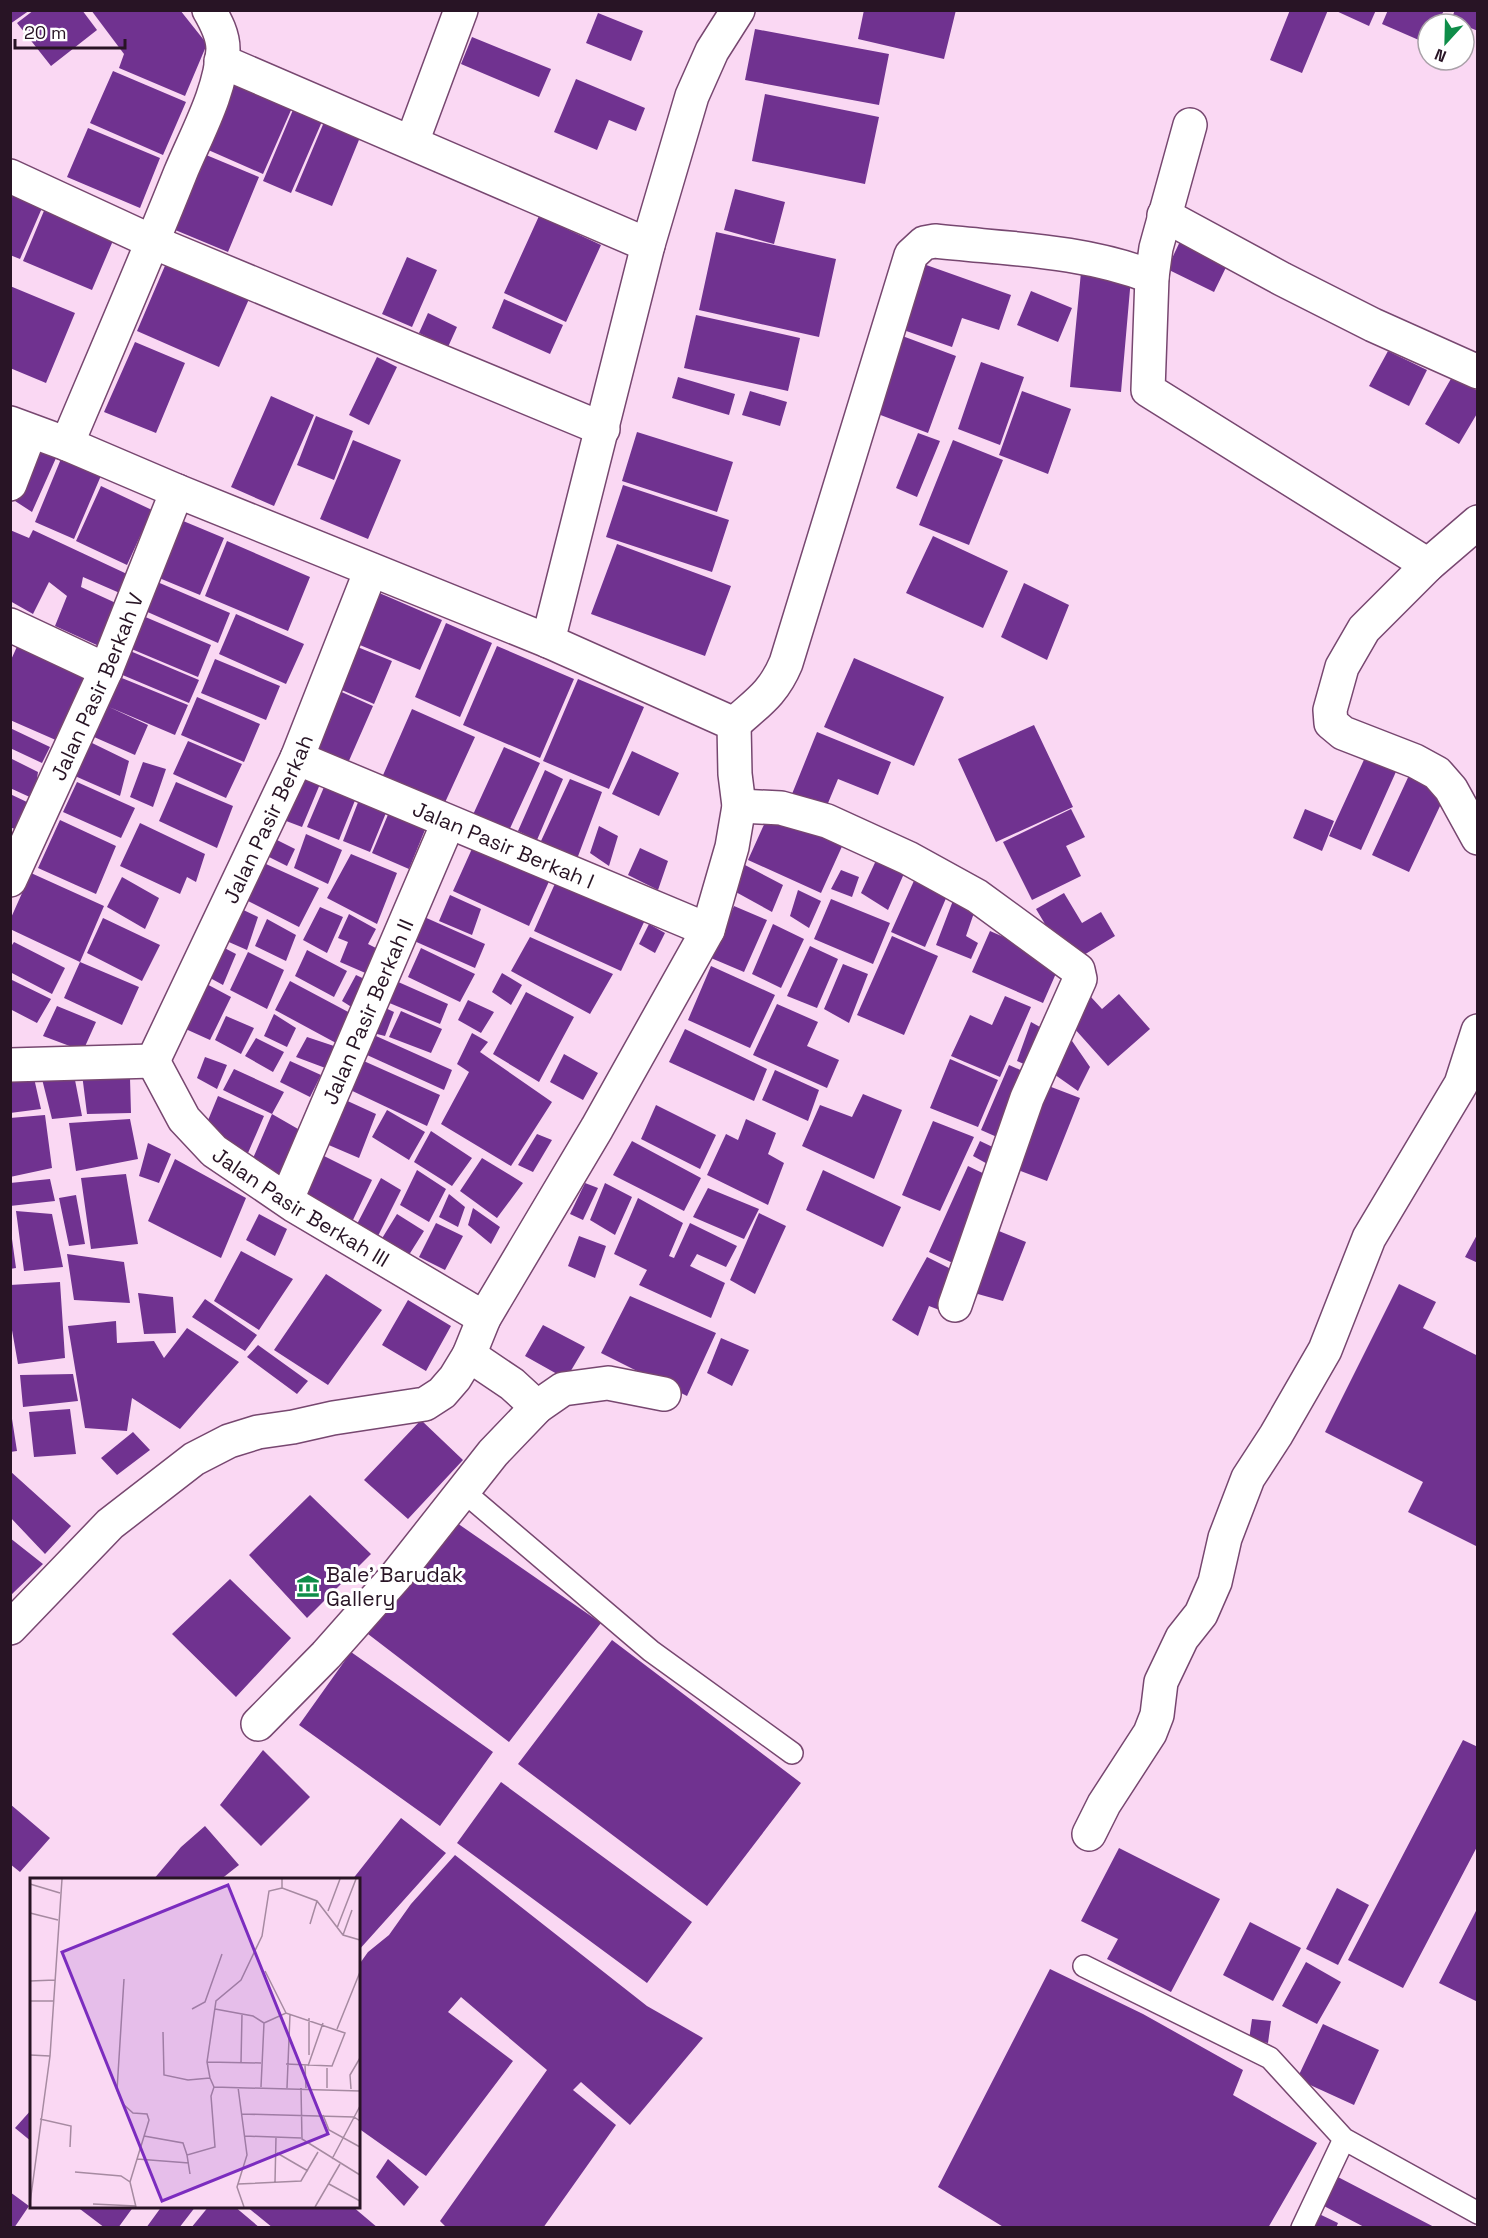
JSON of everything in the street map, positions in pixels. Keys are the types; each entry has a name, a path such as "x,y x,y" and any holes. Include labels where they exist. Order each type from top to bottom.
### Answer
{"street":[{"path":"67,444 211,99 223,46 219,27 209,10"},
{"path":"548,641 648,245 692,96 712,51 738,10"},
{"path":"411,142 457,13"},
{"path":"221,61 648,245"},
{"path":"1190,125 1156,248 1152,277 1148,390 1428,565"},
{"path":"10,176 153,242 603,429"},
{"path":"1164,215 1373,325 1478,372"},
{"path":"10,1628 110,1524 194,1459 229,1441 258,1432 425,1404 442,1393 455,1378 469,1354 484,1318 597,1128 708,930 732,847 739,806 735,774 734,724 778,682 786,663 911,255 916,249 924,243 935,241 1085,257 1152,277"},
{"path":"10,484 20,427 67,444 177,491 548,641 734,724"},
{"name":"Jalan Pasir Berkah V","path":"10,880 106,670 177,491"},
{"path":"1478,522 1428,565 1364,629 1342,667 1330,710 1331,723 1343,733 1415,761 1437,773 1451,789 1478,838"},
{"name":"Jalan Pasir Berkah","path":"153,1061 297,758 371,570"},
{"path":"10,625 106,670"},
{"name":"Jalan Pasir Berkah I","path":"297,758 708,930"},
{"path":"739,806 781,808 827,821 908,858 977,896 1078,970 1080,979 1027,1098 956,1305"},
{"name":"Jalan Pasir Berkah II","path":"287,1198 448,823"},
{"path":"1089,1834 1104,1803 1150,1733 1158,1715 1161,1682 1182,1638 1201,1614 1215,1582 1225,1538 1248,1478 1276,1435 1324,1350 1369,1238 1461,1084 1478,1031"},
{"path":"10,1065 153,1061"},
{"name":"Jalan Pasir Berkah III","path":"153,1061 184,1119 214,1151 296,1206 484,1318"},
{"path":"469,1354 513,1384 537,1407"},
{"path":"258,1724 326,1655 396,1576 493,1453 537,1407 563,1389 608,1383 664,1394"}],"lane":[{"path":"463,1491 651,1651 792,1753"},
{"path":"1084,1966 1270,2058 1344,2139 1478,2213"},
{"path":"1302,2228 1344,2139"}],"building":[{"path":"10,10 30,10 10,24"},
{"path":"34,10 82,10 97,30 51,66 17,23"},
{"path":"91,10 180,10 207,44 185,96 119,68 124,54"},
{"path":"864,10 956,10 944,59 858,39"},
{"path":"1290,10 1328,10 1302,73 1270,60"},
{"path":"1334,10 1376,10 1369,26"},
{"path":"1388,10 1444,10 1443,12 1416,12 1416,39 1382,24"},
{"path":"1455,10 1478,10 1478,31 1476,30 1476,12 1454,12"},
{"path":"598,13 643,31 631,61 586,43"},
{"path":"755,29 889,54 879,105 745,80"},
{"path":"472,37 551,69 539,97 461,64"},
{"path":"113,71 186,102 163,155 90,123"},
{"path":"237,76 295,101 263,174 206,149"},
{"path":"576,79 645,108 636,131 609,120 597,150 554,132"},
{"path":"765,94 879,117 865,184 752,161"},
{"path":"298,98 327,110 291,193 263,181"},
{"path":"327,115 363,130 332,206 295,191"},
{"path":"88,128 160,158 140,208 67,177"},
{"path":"199,152 259,177 228,252 168,227"},
{"path":"16,189 45,201 20,259 10,255 10,202"},
{"path":"735,189 785,202 774,244 724,230"},
{"path":"46,206 115,236 92,290 23,261"},
{"path":"539,216 601,245 566,322 504,293"},
{"path":"716,232 836,259 819,337 699,310"},
{"path":"1183,235 1231,257 1214,292 1167,269"},
{"path":"170,254 253,290 219,367 137,331"},
{"path":"407,257 437,270 412,327 382,314"},
{"path":"915,261 1011,295 999,330 962,318 952,347 892,326"},
{"path":"1081,272 1131,278 1121,392 1070,387"},
{"path":"10,286 75,313 46,383 10,368"},
{"path":"1031,291 1072,308 1058,342 1017,325"},
{"path":"504,299 563,325 550,354 492,328"},
{"path":"428,313 457,327 448,347 419,333"},
{"path":"696,315 800,338 788,391 684,368"},
{"path":"897,334 956,356 928,433 870,411"},
{"path":"135,342 185,363 156,433 104,412"},
{"path":"1388,351 1427,370 1409,406 1369,386"},
{"path":"377,357 397,367 369,425 349,415"},
{"path":"981,362 1024,377 1000,445 958,429"},
{"path":"678,377 735,394 729,415 672,398"},
{"path":"1452,377 1478,391 1478,412 1459,444 1425,424"},
{"path":"750,391 787,402 780,426 742,415"},
{"path":"1022,391 1071,409 1048,474 999,455"},
{"path":"271,396 314,415 274,506 231,487"},
{"path":"316,416 353,431 334,480 297,465"},
{"path":"637,432 733,462 717,512 622,481"},
{"path":"918,433 940,441 917,497 896,488"},
{"path":"353,440 401,460 368,539 320,519"},
{"path":"953,440 1003,460 969,545 919,525"},
{"path":"35,449 56,458 32,512 15,501"},
{"path":"63,454 103,471 74,539 35,522"},
{"path":"623,485 729,520 712,572 606,537"},
{"path":"101,486 152,510 127,565 76,541"},
{"path":"176,518 224,538 200,595 152,575"},
{"path":"10,530 29,538 33,530 127,574 122,594 83,577 81,587 118,604 99,646 55,626 67,596 49,582 33,614 10,601"},
{"path":"933,536 1008,571 983,628 906,593"},
{"path":"227,541 310,577 288,631 205,596"},
{"path":"617,544 731,586 705,656 591,614"},
{"path":"155,581 230,613 218,643 143,610"},
{"path":"1024,583 1069,605 1047,660 1001,637"},
{"path":"377,592 442,620 420,670 355,643"},
{"path":"136,613 211,645 198,677 122,645"},
{"path":"236,614 304,644 286,684 219,654"},
{"path":"446,623 492,643 460,717 415,697"},
{"path":"20,640 89,671 58,741 10,720 10,662"},
{"path":"355,646 392,661 374,704 337,688"},
{"path":"497,646 574,679 540,758 463,725"},
{"path":"123,648 199,680 189,703 113,671"},
{"path":"854,658 944,697 914,766 824,727"},
{"path":"215,659 280,686 266,720 201,693"},
{"path":"112,674 188,705 175,735 109,707 148,725 135,755 85,733"},
{"path":"578,679 644,707 609,789 543,761"},
{"path":"335,689 373,706 348,763 310,747"},
{"path":"197,697 260,724 244,762 181,735"},
{"path":"412,709 475,737 442,809 380,782"},
{"path":"1034,725 1073,807 996,842 958,759"},
{"path":"10,728 50,747 42,763 10,748"},
{"path":"817,732 891,762 878,795 838,779 826,808 792,794"},
{"path":"188,741 242,764 226,798 173,774"},
{"path":"90,742 129,761 120,796 75,776"},
{"path":"504,747 540,763 507,835 471,819"},
{"path":"632,751 679,773 659,816 612,794"},
{"path":"1368,751 1399,765 1361,850 1329,836"},
{"path":"10,758 38,772 34,799 10,788"},
{"path":"143,762 166,769 153,807 130,797"},
{"path":"302,769 323,777 302,827 281,819"},
{"path":"545,770 563,779 537,840 518,831"},
{"path":"1411,771 1448,789 1409,872 1372,855"},
{"path":"570,779 602,792 577,859 541,841"},
{"path":"327,780 358,793 339,840 307,827"},
{"path":"77,782 135,808 121,838 63,812"},
{"path":"176,782 233,806 217,848 159,821"},
{"path":"362,792 390,803 370,852 343,841"},
{"path":"10,794 29,803 19,831 10,827"},
{"path":"392,805 429,820 409,869 372,853"},
{"path":"771,809 844,842 821,893 748,860"},
{"path":"1071,809 1085,837 1066,846 1081,876 1032,900 1003,842"},
{"path":"1305,809 1334,821 1322,851 1293,838"},
{"path":"60,820 116,846 96,894 38,868"},
{"path":"140,823 205,854 196,882 187,877 180,894 120,866"},
{"path":"599,826 618,836 609,866 590,853"},
{"path":"306,834 342,850 328,884 294,868"},
{"path":"269,836 295,849 287,866 261,853"},
{"path":"475,842 551,877 529,926 453,891"},
{"path":"640,848 668,861 658,890 628,875"},
{"path":"351,854 397,873 377,924 327,898"},
{"path":"879,854 906,869 888,910 861,893"},
{"path":"266,864 319,888 299,927 248,901"},
{"path":"745,865 783,885 772,912 734,891"},
{"path":"841,870 859,877 852,897 831,889"},
{"path":"31,873 104,906 80,962 10,929 10,920"},
{"path":"917,874 950,889 925,947 891,932"},
{"path":"122,877 159,898 145,929 107,907"},
{"path":"557,879 645,920 621,971 534,931"},
{"path":"798,890 821,901 809,928 790,916"},
{"path":"1064,893 1082,923 1101,912 1115,936 1069,964 1036,909"},
{"path":"450,895 481,909 472,935 439,921"},
{"path":"954,898 975,910 966,936 978,943 971,959 936,945"},
{"path":"831,899 890,923 873,964 814,939"},
{"path":"235,906 258,917 247,950 222,939"},
{"path":"734,906 767,920 744,972 711,958"},
{"path":"320,907 343,917 327,953 303,940"},
{"path":"349,914 376,929 368,944 380,950 370,975 340,962 348,942 338,938"},
{"path":"422,916 485,944 475,968 412,940"},
{"path":"103,918 160,945 142,981 87,953"},
{"path":"267,919 296,935 286,961 255,946"},
{"path":"649,924 665,933 655,953 639,944"},
{"path":"773,924 804,939 781,988 752,974"},
{"path":"990,931 1061,962 1043,1003 972,972"},
{"path":"892,936 938,956 904,1035 857,1015"},
{"path":"530,937 613,974 590,1014 511,971"},
{"path":"14,942 65,968 52,994 10,972 10,948"},
{"path":"215,943 236,954 223,985 201,973"},
{"path":"810,946 838,959 817,1008 787,996"},
{"path":"421,948 475,974 460,1002 408,977"},
{"path":"307,950 347,971 334,997 295,976"},
{"path":"248,952 284,970 267,1009 230,990"},
{"path":"80,962 139,987 122,1025 64,998"},
{"path":"843,964 868,974 849,1023 824,1009"},
{"path":"711,966 775,995 750,1048 688,1020"},
{"path":"502,973 522,985 511,1005 492,992"},
{"path":"356,975 375,984 361,1013 342,1001"},
{"path":"10,979 51,999 37,1023 10,1009"},
{"path":"201,981 231,997 210,1040 179,1026"},
{"path":"290,981 352,1014 336,1043 275,1010"},
{"path":"396,981 448,1004 440,1024 387,1002"},
{"path":"1080,985 1102,1009 1119,994 1150,1029 1108,1066 1065,1018"},
{"path":"526,992 574,1017 539,1082 493,1054"},
{"path":"1005,996 1031,1007 1000,1077 951,1056 970,1015 992,1025"},
{"path":"468,1000 494,1012 481,1033 458,1020"},
{"path":"377,1004 394,1012 385,1036 369,1032"},
{"path":"777,1004 818,1022 807,1046 839,1060 827,1088 753,1055"},
{"path":"57,1006 96,1022 83,1051 43,1036"},
{"path":"401,1011 442,1029 431,1053 389,1037"},
{"path":"274,1014 296,1028 287,1047 264,1036"},
{"path":"226,1016 254,1028 241,1054 215,1040"},
{"path":"1031,1022 1049,1032 1033,1068 1017,1061"},
{"path":"685,1029 767,1069 754,1101 669,1062"},
{"path":"472,1033 488,1042 480,1052 552,1102 511,1166 441,1124 469,1072 457,1064"},
{"path":"376,1036 452,1070 444,1090 367,1055"},
{"path":"307,1037 337,1047 328,1069 296,1057"},
{"path":"256,1038 284,1052 273,1072 245,1056"},
{"path":"1070,1038 1090,1067 1078,1091 1051,1072"},
{"path":"564,1054 598,1073 583,1100 550,1082"},
{"path":"205,1057 227,1065 217,1089 197,1078"},
{"path":"357,1058 440,1095 427,1126 346,1088"},
{"path":"950,1059 998,1080 978,1127 930,1108"},
{"path":"290,1061 321,1075 310,1097 280,1082"},
{"path":"1009,1065 1034,1076 1006,1141 981,1130"},
{"path":"234,1069 284,1092 272,1114 223,1090"},
{"path":"775,1070 819,1090 808,1121 762,1100"},
{"path":"82,1074 130,1078 131,1113 87,1114"},
{"path":"10,1078 34,1078 41,1109 10,1113"},
{"path":"42,1079 75,1080 82,1116 52,1119"},
{"path":"1046,1085 1080,1098 1047,1181 1013,1168"},
{"path":"863,1094 902,1110 874,1179 802,1146 820,1105 852,1117"},
{"path":"218,1096 264,1116 248,1153 204,1130"},
{"path":"341,1098 376,1114 359,1158 324,1143"},
{"path":"656,1105 716,1135 700,1169 641,1139"},
{"path":"387,1110 425,1132 409,1160 372,1137"},
{"path":"272,1114 305,1133 285,1181 251,1163"},
{"path":"45,1115 52,1168 10,1177 10,1118"},
{"path":"130,1119 138,1159 76,1171 69,1123"},
{"path":"746,1119 776,1133 768,1154 784,1163 768,1205 707,1175 726,1134 738,1140"},
{"path":"933,1121 974,1137 940,1211 902,1195"},
{"path":"431,1131 472,1158 452,1186 414,1162"},
{"path":"537,1134 552,1140 533,1172 518,1165"},
{"path":"632,1141 701,1178 684,1211 613,1175"},
{"path":"980,1141 999,1150 993,1167 973,1156"},
{"path":"148,1143 171,1154 159,1183 139,1176"},
{"path":"320,1154 372,1180 352,1222 298,1198"},
{"path":"482,1158 523,1183 497,1218 460,1191"},
{"path":"175,1159 246,1198 221,1258 148,1221"},
{"path":"968,1166 993,1178 955,1264 929,1252"},
{"path":"417,1170 446,1189 429,1222 400,1205"},
{"path":"823,1170 901,1207 883,1247 806,1210"},
{"path":"126,1174 138,1244 91,1249 81,1178"},
{"path":"381,1178 401,1190 377,1238 356,1226"},
{"path":"50,1179 55,1201 10,1206 10,1183"},
{"path":"585,1183 598,1188 583,1220 570,1214"},
{"path":"605,1183 632,1197 615,1235 590,1220"},
{"path":"708,1188 759,1209 744,1239 693,1217"},
{"path":"449,1194 465,1207 458,1227 439,1217"},
{"path":"76,1195 85,1244 69,1246 59,1198"},
{"path":"638,1198 683,1223 669,1256 674,1258 690,1223 737,1246 726,1267 697,1254 690,1266 725,1283 711,1318 639,1285 647,1270 614,1254"},
{"path":"473,1208 500,1227 491,1244 468,1225"},
{"path":"16,1211 52,1214 63,1267 24,1271"},
{"path":"759,1213 786,1226 755,1294 730,1280"},
{"path":"259,1214 287,1229 275,1256 246,1240"},
{"path":"397,1214 424,1231 407,1258 381,1240"},
{"path":"436,1223 463,1236 445,1270 419,1257"},
{"path":"989,1227 1026,1242 1003,1301 967,1291"},
{"path":"1478,1233 1478,1263 1465,1257"},
{"path":"579,1236 606,1246 595,1278 568,1266"},
{"path":"12,1239 16,1268 10,1269 10,1240"},
{"path":"241,1251 293,1279 259,1330 214,1301"},
{"path":"67,1254 124,1262 130,1303 74,1300"},
{"path":"927,1257 957,1272 942,1311 929,1306 918,1336 892,1320"},
{"path":"326,1274 382,1310 328,1385 274,1350"},
{"path":"60,1282 65,1358 18,1364 10,1319 10,1285"},
{"path":"1399,1284 1436,1302 1423,1328 1478,1356 1478,1547 1408,1512 1423,1482 1325,1432"},
{"path":"138,1293 173,1297 176,1333 144,1334"},
{"path":"630,1296 716,1333 687,1396 601,1353"},
{"path":"205,1299 257,1335 245,1351 192,1317"},
{"path":"408,1300 451,1326 426,1371 382,1345"},
{"path":"116,1321 117,1343 154,1341 164,1358 187,1328 239,1362 180,1429 132,1398 127,1431 85,1428 68,1326"},
{"path":"543,1325 585,1347 566,1379 525,1356"},
{"path":"721,1338 749,1350 732,1386 707,1373"},
{"path":"258,1345 308,1381 297,1394 247,1357"},
{"path":"73,1374 78,1401 23,1407 20,1375"},
{"path":"10,1406 17,1451 10,1452"},
{"path":"70,1409 76,1454 34,1457 29,1412"},
{"path":"421,1420 463,1460 408,1519 364,1480"},
{"path":"133,1432 150,1450 117,1475 101,1458"},
{"path":"10,1471 71,1526 45,1554 10,1517"},
{"name":"Bale' Barudak Gallery","path":"310,1495 371,1554 307,1618 249,1555"},
{"path":"457,1523 601,1623 509,1742 368,1634"},
{"path":"10,1538 43,1564 10,1596"},
{"path":"230,1579 291,1638 236,1697 172,1634"},
{"path":"612,1640 801,1783 707,1906 518,1764"},
{"path":"351,1652 493,1752 440,1826 299,1725"},
{"path":"1463,1740 1478,1747 1478,1845 1403,1988 1348,1960"},
{"path":"263,1750 310,1797 261,1846 220,1805"},
{"path":"501,1782 692,1922 647,1983 457,1843"},
{"path":"10,1804 50,1838 20,1872 10,1864"},
{"path":"401,1818 446,1853 360,1949 360,1878 354,1878"},
{"path":"205,1826 239,1865 223,1878 155,1878 181,1847"},
{"path":"1119,1848 1220,1899 1171,1992 1107,1959 1118,1939 1081,1921"},
{"path":"455,1855 647,2006 703,2038 630,2125 581,2082 573,2090 616,2125 543,2228 447,2228 440,2221 547,2070 461,1997 448,2012 513,2061 426,2176 360,2129 360,1963 368,1952 389,1935 411,1904"},
{"path":"1337,1888 1369,1905 1338,1965 1306,1949"},
{"path":"1478,1907 1478,2002 1439,1983"},
{"path":"1250,1922 1301,1948 1273,2001 1223,1975"},
{"path":"1306,1962 1341,1982 1317,2024 1282,2006"},
{"path":"1050,1969 1143,2014 1243,2070 1233,2095 1317,2143 1268,2228 1005,2228 938,2187"},
{"path":"1252,2019 1271,2021 1268,2043 1249,2040"},
{"path":"1323,2024 1379,2050 1354,2105 1297,2079"},
{"path":"30,2111 30,2140 15,2128"},
{"path":"388,2159 419,2187 404,2206 376,2177"},
{"path":"1336,2176 1436,2228 1366,2228 1322,2205"},
{"path":"10,2192 29,2206 14,2228 10,2228"},
{"path":"79,2208 133,2208 118,2228 105,2228"},
{"path":"161,2208 194,2208 179,2228 146,2228"},
{"path":"207,2208 236,2208 260,2228 191,2228"},
{"path":"248,2208 354,2208 378,2228 273,2228"},
{"path":"1317,2213 1338,2223 1336,2228 1310,2228"}],"place":[{"name":"Bale' Barudak Gallery","path":"308,1586"}]}
